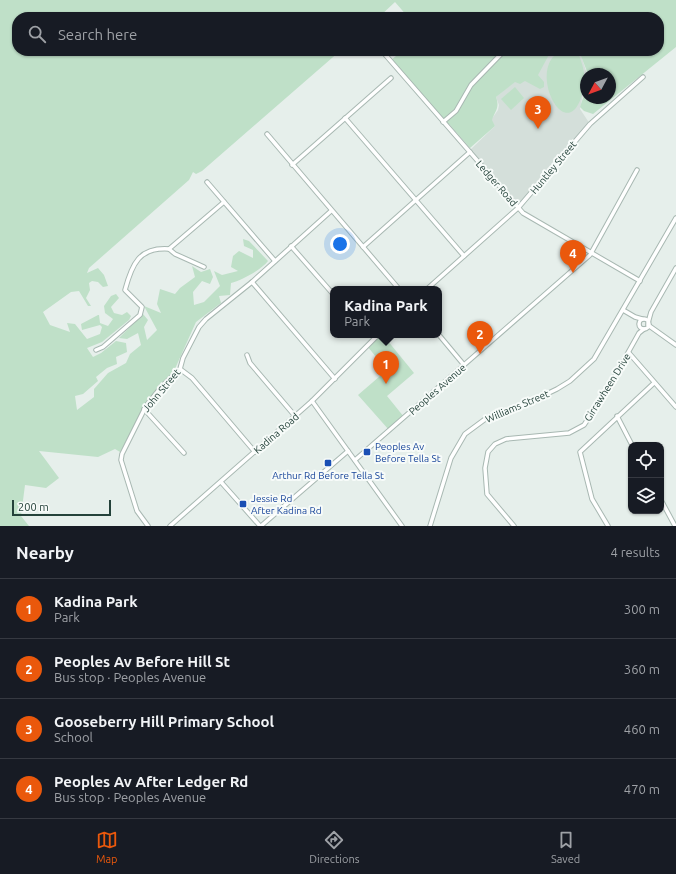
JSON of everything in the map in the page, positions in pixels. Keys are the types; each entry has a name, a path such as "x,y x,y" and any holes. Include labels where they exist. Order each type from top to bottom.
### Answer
{"street":[{"name":"Ledger Road","path":"386,56 518,208 640,281"},
{"path":"443,122 456,111 471,85 499,56"},
{"name":"Huntley Street","path":"430,286 518,208 590,124 643,77"},
{"path":"292,165 391,78"},
{"path":"345,118 464,256"},
{"path":"267,134 396,286"},
{"path":"363,247 470,152"},
{"name":"Peoples Avenue","path":"355,460 591,253 638,170"},
{"path":"207,182 275,261"},
{"path":"169,249 224,202"},
{"name":"John Street","path":"148,526 137,511 122,460 122,454 144,409 162,386 180,370 183,358 199,327 206,319 252,282 331,211"},
{"name":"Williams Street","path":"430,526 451,458 465,434 488,417 537,399 570,381 594,359 624,310 676,218"},
{"path":"292,246 330,290"},
{"path":"96,350 103,347 140,315 142,307 125,290 134,266 142,254 157,248 169,249 175,254 204,267"},
{"path":"642,327 648,324 651,312 676,268"},
{"path":"252,282 335,379"},
{"path":"624,310 635,317 643,319 655,331 676,344"},
{"path":"642,327 643,319 651,312"},
{"path":"635,317 642,327 655,331"},
{"name":"Girrawheen Drive","path":"514,526 487,494 485,468 488,452 495,444 506,439 569,433 584,425 629,354 642,327"},
{"name":"Kadina Road","path":"170,526 312,402 375,338"},
{"path":"442,338 464,365"},
{"path":"629,354 637,360 654,383 676,407"},
{"path":"247,355 250,363 295,416"},
{"path":"180,370 192,378 255,452"},
{"path":"608,526 592,499 580,452 654,383"},
{"path":"312,402 402,526"},
{"path":"144,409 184,453"},
{"path":"617,416 630,442"},
{"path":"221,482 260,526 348,451"},
{"path":"664,506 674,526"}],"shaded area":[{"path":"545,56 581,56 585,68 580,68 580,109 590,124 518,208 469,151 495,126 491,120 498,110 499,105 496,97"}],"green space":[{"path":"0,0 676,0 676,47 616,95 616,68 586,68 581,56 664,56 664,12 404,12 395,2 384,12 12,12 12,56 334,56 202,171 196,174 193,172 189,180 89,268 87,273 98,268 104,275 108,286 103,287 98,282 92,281 89,283 90,290 86,298 91,306 88,306 79,291 71,292 43,312 50,325 70,332 67,323 75,324 87,339 100,334 102,327 100,325 82,330 81,324 98,315 100,323 108,326 113,319 105,313 104,306 111,296 116,294 119,298 111,307 114,313 122,315 127,312 131,316 129,320 102,342 87,348 93,357 101,353 116,341 126,343 127,352 116,357 117,364 107,368 96,377 98,381 83,394 75,396 77,410 94,397 94,389 108,373 126,363 130,354 141,345 138,333 127,339 119,338 143,314 148,320 144,327 147,340 157,330 144,306 161,313 157,304 160,289 175,294 180,288 195,277 192,266 201,272 210,269 213,277 210,284 202,281 193,292 194,305 204,302 220,286 214,271 222,275 238,271 231,267 233,256 239,251 253,258 253,250 244,246 243,239 249,241 268,261 261,268 251,274 231,283 230,295 219,296 221,303 196,322 174,371 146,404 120,452 115,449 98,457 39,451 59,478 46,488 25,485 21,516 29,526 0,526"},
{"path":"396,56 548,56 538,75 544,82 544,87 540,89 525,81 520,84 515,82 496,97 497,109 492,120 495,126 470,148 449,124 447,126 390,61"},
{"path":"555,56 579,56 583,68 580,68 580,100 574,110 566,113 558,108 547,85 547,72 551,60"},
{"path":"515,87 524,98 511,110 501,99"},
{"path":"581,104 605,104 593,114 584,111 580,107"},
{"path":"375,338 385,338 414,373 387,396 404,417 389,430 358,395 387,370 367,346"}],"place":[{"name":"Gooseberry Hill Primary School","path":"538,129"},
{"name":"Peoples Av After Ledger Rd","path":"573,273"},
{"name":"Peoples Av Before Hill St","path":"480,354"},
{"name":"Kadina Park","path":"386,384"},
{"name":"Peoples Av Before Tella St","path":"367,452"},
{"name":"Arthur Rd Before Tella St","path":"328,463"},
{"name":"Jessie Rd After Kadina Rd","path":"243,504"}]}
